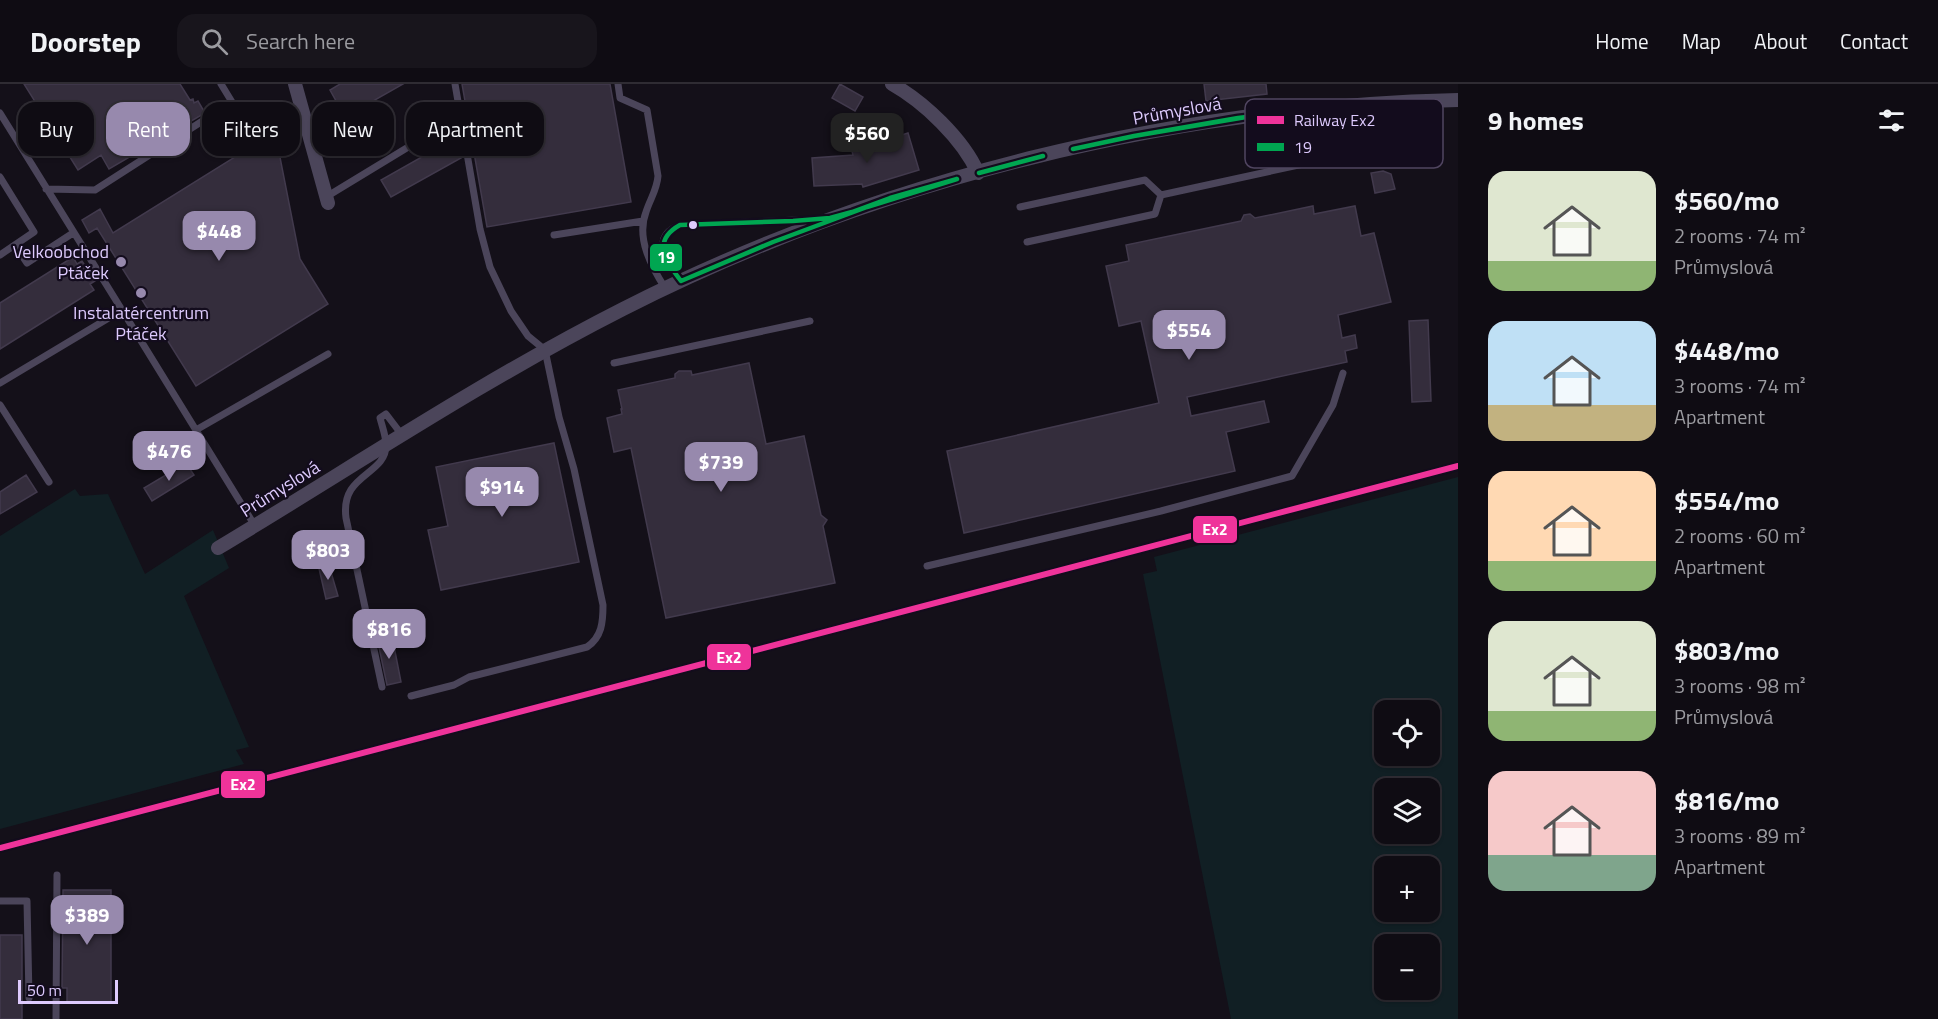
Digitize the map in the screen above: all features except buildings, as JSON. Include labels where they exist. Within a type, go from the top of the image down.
[{"type":"street","points":[[296,84],[327,200]]},
{"type":"street","points":[[892,84],[920,103],[939,122],[965,150],[978,173]]},
{"type":"street","name":"Průmyslová","points":[[1443,101],[1458,100]]},
{"type":"street","name":"Průmyslová","points":[[218,548],[509,370],[665,288],[754,248],[889,199],[978,173],[1102,143],[1245,118]]},
{"type":"lane","points":[[46,189],[95,190],[232,102],[221,84]]},
{"type":"lane","points":[[411,696],[454,685],[469,677],[586,647],[598,637],[603,604],[545,350],[528,336],[516,319],[490,267],[480,230],[454,84]]},
{"type":"lane","points":[[618,84],[620,98],[647,110],[658,176],[657,186],[643,221],[647,255],[665,288]]},
{"type":"lane","points":[[0,113],[255,525]]},
{"type":"lane","points":[[327,200],[406,149]]},
{"type":"lane","points":[[1161,195],[1285,168]]},
{"type":"lane","points":[[0,177],[34,232],[0,255]]},
{"type":"lane","points":[[1020,207],[1145,180],[1161,195]]},
{"type":"lane","points":[[1027,242],[1155,214],[1161,195]]},
{"type":"lane","points":[[681,281],[668,265],[663,247],[665,236],[670,229],[680,225],[833,218]]},
{"type":"lane","points":[[554,235],[643,221]]},
{"type":"lane","points":[[15,245],[27,262],[73,233]]},
{"type":"lane","points":[[0,383],[122,310]]},
{"type":"lane","points":[[614,363],[810,321]]},
{"type":"lane","points":[[196,430],[328,354]]},
{"type":"lane","points":[[927,567],[1161,511],[1292,476],[1332,405],[1343,373]]},
{"type":"lane","points":[[0,405],[49,482]]},
{"type":"lane","points":[[382,687],[345,506],[346,498],[354,484],[382,460],[386,445],[380,418],[386,414],[402,435]]},
{"type":"lane","points":[[56,1019],[57,875]]},
{"type":"lane","points":[[0,901],[27,901],[28,998]]},
{"type":"shaded area","points":[[1458,477],[1458,1019],[1231,1019],[1143,574],[1157,571],[1154,557]]},
{"type":"shaded area","points":[[75,489],[80,496],[108,494],[145,574],[213,530],[229,568],[184,596],[249,747],[236,750],[244,764],[0,829],[0,536]]},
{"type":"rail line","name":"Ex2","points":[[0,848],[1458,466]]},
{"type":"transit line","name":"19","points":[[1134,136],[1245,117]]},
{"type":"transit line","name":"19","points":[[1134,136],[1245,117]]},
{"type":"transit line","name":"19","points":[[1073,149],[1134,136]]},
{"type":"transit line","name":"19","points":[[1073,149],[1134,136]]},
{"type":"transit line","name":"19","points":[[979,173],[1043,156]]},
{"type":"transit line","name":"19","points":[[979,173],[1043,156]]},
{"type":"transit line","name":"19","points":[[957,179],[867,207],[773,242],[681,281],[670,266],[664,252],[666,238],[680,225],[830,218],[957,179]]},
{"type":"place","name":"Velkoobchod Ptáček","points":[[121,262]]},
{"type":"place","name":"Instalatércentrum Ptáček","points":[[141,293]]}]
